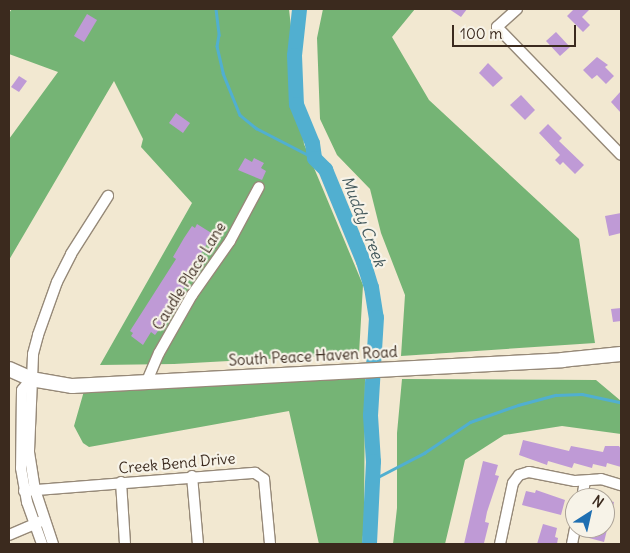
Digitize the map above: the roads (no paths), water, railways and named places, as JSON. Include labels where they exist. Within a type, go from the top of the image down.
[{"type":"main road","name":"South Peace Haven Road","points":[[9,370],[31,380],[72,386],[429,367],[621,354]]},
{"type":"street","points":[[517,9],[497,27],[621,153]]},
{"type":"street","name":"Caudle Place Lane","points":[[147,381],[159,353],[192,295],[230,241],[258,186]]},
{"type":"street","points":[[42,544],[39,523],[30,490],[21,468],[22,390],[31,380],[38,335],[57,282],[71,254],[108,196]]},
{"type":"street","name":"Creek Bend Drive","points":[[30,490],[250,472],[262,476],[265,484],[270,544]]},
{"type":"street","points":[[500,544],[513,483],[519,475],[529,472],[567,480],[585,481],[601,479],[621,485]]},
{"type":"street","points":[[192,476],[198,544]]},
{"type":"street","points":[[584,488],[585,481]]},
{"type":"street","points":[[121,482],[125,544]]},
{"type":"street","points":[[9,535],[39,523]]},
{"type":"street","points":[[39,523],[53,544]]},
{"type":"waterway","points":[[216,9],[219,35],[217,46],[223,73],[240,115],[256,128],[314,158]]},
{"type":"waterway","name":"Muddy Creek","points":[[299,9],[294,55],[296,104],[312,143],[314,158],[325,169],[363,261],[371,287],[376,317],[370,415],[373,461],[369,544]]},
{"type":"waterway","points":[[372,480],[424,453],[470,422],[518,405],[556,395],[582,394],[621,402]]}]
